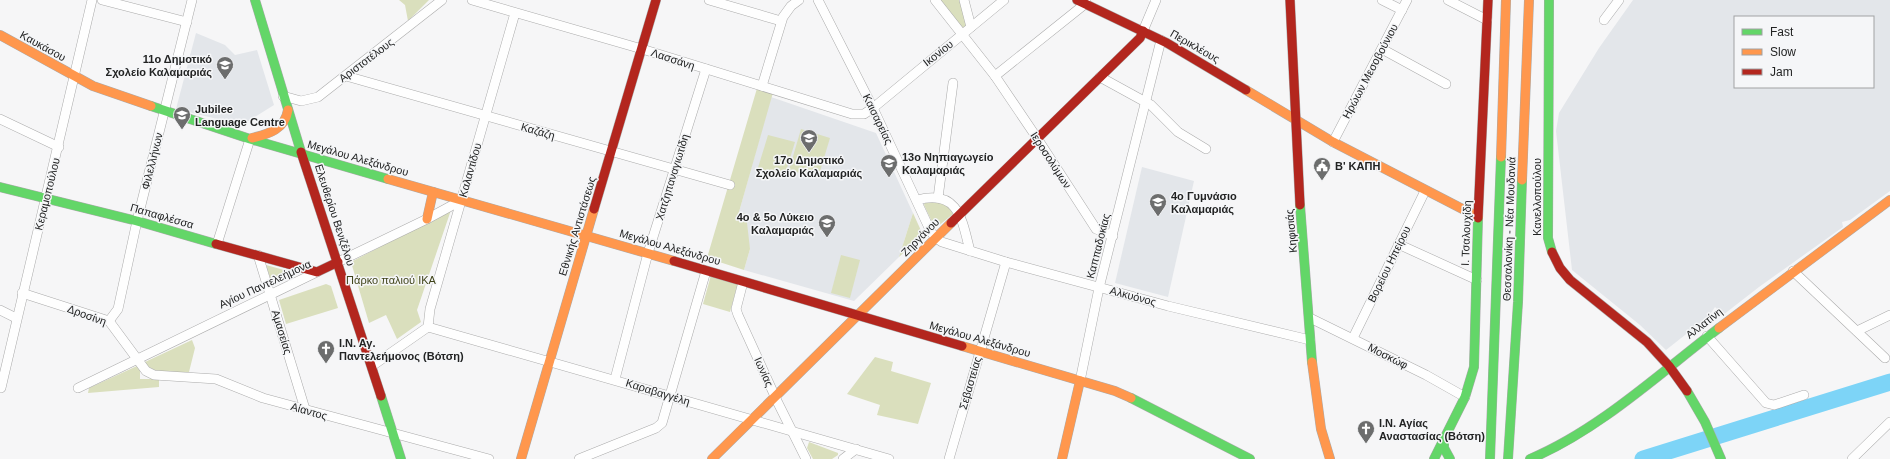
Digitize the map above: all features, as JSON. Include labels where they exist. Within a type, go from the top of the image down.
[{"type":"main road","name":"Ελευθερίου Βενιζέλου","points":[[255,0],[288,110],[401,459]]},
{"type":"main road","name":"Εθνικής Αντιστάσεως","points":[[521,459],[656,0]]},
{"type":"main road","name":"Κηφισιάς","points":[[1290,0],[1300,201],[1310,318],[1310,340],[1317,404],[1330,459]]},
{"type":"main road","name":"Ι. Τσαλουχίδη","points":[[1434,459],[1465,397],[1474,367],[1478,217],[1488,0]]},
{"type":"main road","name":"Θεσσαλονίκη - Νέα Μουδανιά","points":[[1490,459],[1506,0]]},
{"type":"main road","name":"Θεσσαλονίκη - Νέα Μουδανιά","points":[[1508,459],[1518,302],[1529,0]]},
{"type":"main road","name":"Κανελλοπούλου","points":[[1549,0],[1548,238],[1550,250],[1558,266],[1568,279],[1632,329],[1669,366],[1692,397],[1708,425],[1721,459]]},
{"type":"main road","name":"Περικλέους","points":[[1083,1],[1161,40],[1333,142],[1425,191],[1478,217]]},
{"type":"main road","name":"Ζηργάνου","points":[[712,459],[1140,38],[1143,31]]},
{"type":"main road","name":"Καυκάσου","points":[[0,36],[74,78]]},
{"type":"main road","name":"Μεγάλου Αλεξάνδρου","points":[[74,78],[93,86],[250,139],[648,253],[1115,391],[1142,403],[1250,459]]},
{"type":"main road","points":[[250,139],[269,135],[276,131],[288,118],[288,110]]},
{"type":"main road","name":"Παπαφλέσσα","points":[[0,187],[46,197],[137,221],[317,272]]},
{"type":"main road","points":[[427,219],[433,192]]},
{"type":"main road","name":"Αλλατίνη","points":[[1530,459],[1545,454],[1577,436],[1792,271],[1890,200]]},
{"type":"main road","name":"Αγίου Παντελεήμονα","points":[[317,272],[338,262]]},
{"type":"main road","name":"Καππαδοκίας","points":[[1062,459],[1080,380]]},
{"type":"main road","points":[[1445,437],[1444,448],[1450,459]]},
{"type":"street","name":"Κεραμοπούλου","points":[[1,388],[22,293],[59,147],[92,0]]},
{"type":"street","points":[[102,0],[187,22]]},
{"type":"street","name":"Φιλελλήνων","points":[[109,321],[118,309],[137,221],[192,0]]},
{"type":"street","name":"Αριστοτέλους","points":[[284,96],[301,101],[311,100],[346,76],[442,0]]},
{"type":"street","name":"Λασσάνη","points":[[472,0],[642,49],[852,114],[864,114],[873,108]]},
{"type":"street","points":[[709,0],[781,21]]},
{"type":"street","points":[[762,86],[781,21],[788,10],[799,0]]},
{"type":"street","name":"Καισαρείας","points":[[818,0],[873,108],[931,232],[936,238]]},
{"type":"street","points":[[935,0],[961,35]]},
{"type":"street","points":[[964,0],[971,27]]},
{"type":"street","name":"Ικονίου","points":[[873,108],[1004,0]]},
{"type":"street","points":[[1143,31],[1156,0]]},
{"type":"street","points":[[1382,0],[1402,10]]},
{"type":"street","name":"Ηρώων Μεσοβούνιου","points":[[1333,142],[1407,0]]},
{"type":"street","points":[[1448,0],[1487,20]]},
{"type":"street","points":[[1604,20],[1619,0]]},
{"type":"street","points":[[995,76],[1083,1]]},
{"type":"street","name":"Καλαντίδου","points":[[428,327],[430,308],[515,13]]},
{"type":"street","name":"Ιεροσολύμων","points":[[961,35],[995,76],[1096,229],[1113,236]]},
{"type":"street","name":"Καππαδοκίας","points":[[1080,380],[1099,288],[1147,103],[1161,40]]},
{"type":"street","points":[[1382,49],[1446,84]]},
{"type":"street","name":"Χατζηπαναγιωτίδη","points":[[615,379],[648,253],[706,69]]},
{"type":"street","name":"Καζάζη","points":[[346,76],[730,185]]},
{"type":"street","points":[[1100,77],[1147,103],[1178,132],[1206,149]]},
{"type":"street","points":[[938,198],[953,83]]},
{"type":"street","points":[[0,119],[59,147]]},
{"type":"street","points":[[218,244],[250,139]]},
{"type":"street","name":"Βορείου Ηπείρου","points":[[1353,338],[1425,191]]},
{"type":"street","points":[[917,200],[929,197],[938,198],[952,205],[960,214],[970,251]]},
{"type":"street","name":"Αγίου Παντελεήμονα","points":[[338,262],[427,219],[462,200]]},
{"type":"street","name":"Αλκυόνος","points":[[936,238],[942,242],[970,251],[1099,288],[1310,340]]},
{"type":"street","points":[[1398,244],[1477,280]]},
{"type":"street","name":"Αμασείας","points":[[258,255],[305,409]]},
{"type":"street","name":"Σεβαστείας","points":[[949,459],[1006,262]]},
{"type":"street","points":[[579,459],[662,423],[706,270]]},
{"type":"street","points":[[1792,271],[1885,358]]},
{"type":"street","name":"Αγίου Παντελεήμονα","points":[[78,388],[136,358],[317,272]]},
{"type":"street","name":"Ιωνίας","points":[[743,282],[736,308],[775,396],[806,459]]},
{"type":"street","name":"Δροσίνη","points":[[22,293],[109,321],[136,358]]},
{"type":"street","points":[[0,310],[16,318]]},
{"type":"street","points":[[1857,331],[1890,315]]},
{"type":"street","name":"Μοσκώφ","points":[[1310,318],[1438,381],[1465,397]]},
{"type":"street","points":[[372,366],[428,327]]},
{"type":"street","name":"Καραβαγγέλη","points":[[428,327],[615,379],[889,459]]},
{"type":"street","points":[[1707,336],[1766,403],[1774,405],[1804,395]]},
{"type":"street","name":"Αίαντος","points":[[136,358],[146,371],[154,375],[216,379],[257,396],[394,435],[489,459]]},
{"type":"street","points":[[1852,459],[1890,422]]},
{"type":"street","points":[[843,459],[856,450]]},
{"type":"shaded area","points":[[1633,0],[1890,0],[1890,191],[1850,220],[1842,222],[1843,227],[1759,287],[1723,315],[1715,307],[1709,316],[1666,350],[1640,325],[1572,270],[1556,131],[1559,113],[1599,48]]},
{"type":"shaded area","name":"11ο Δημοτικό Σχολείο Καλαμαριάς","points":[[196,33],[225,45],[235,55],[257,50],[274,105],[242,125],[176,109]]},
{"type":"shaded area","points":[[771,97],[876,133],[913,213],[899,257],[854,301],[744,270],[750,249],[739,212]]},
{"type":"shaded area","name":"4ο Γυμνάσιο Καλαμαριάς","points":[[1142,167],[1194,181],[1168,297],[1115,283]]},
{"type":"green space","points":[[399,0],[429,0],[408,21],[405,5]]},
{"type":"green space","points":[[938,0],[960,0],[967,26],[961,31]]},
{"type":"green space","points":[[758,85],[774,89],[739,212],[746,214],[750,249],[744,270],[707,258]]},
{"type":"green space","points":[[801,129],[830,138],[818,178],[789,170]]},
{"type":"green space","points":[[768,135],[795,142],[784,178],[757,171]]},
{"type":"green space","points":[[939,201],[949,206],[953,214],[937,227],[933,224],[924,205],[925,202]]},
{"type":"green space","name":"Πάρκο παλιού ΙΚΑ","points":[[451,210],[417,310],[421,322],[397,339],[386,315],[369,323],[351,262]]},
{"type":"green space","points":[[913,213],[923,235],[899,257]]},
{"type":"green space","points":[[841,255],[860,260],[850,298],[831,293]]},
{"type":"green space","points":[[266,265],[295,273],[272,284]]},
{"type":"green space","points":[[711,275],[738,283],[730,312],[703,304]]},
{"type":"green space","points":[[326,284],[331,286],[338,308],[286,324],[279,300]]},
{"type":"green space","points":[[192,340],[195,348],[189,372],[166,373],[150,368],[145,364],[145,362]]},
{"type":"green space","points":[[875,357],[893,362],[891,371],[931,383],[918,424],[877,415],[880,405],[847,394]]},
{"type":"green space","points":[[137,366],[140,370],[140,379],[159,379],[159,387],[88,393],[89,388]]},
{"type":"green space","points":[[809,442],[838,453],[838,455],[832,459],[813,459],[807,448]]},
{"type":"waterway","points":[[1643,459],[1890,382]]},
{"type":"traffic: fast","points":[[255,0],[301,152]]},
{"type":"traffic: fast","points":[[1549,0],[1548,238],[1552,252]]},
{"type":"traffic: fast","points":[[151,106],[250,139],[388,179]]},
{"type":"traffic: fast","points":[[1490,459],[1501,157]]},
{"type":"traffic: fast","points":[[1508,459],[1518,302],[1522,180]]},
{"type":"traffic: fast","points":[[0,187],[137,221],[216,244]]},
{"type":"traffic: fast","points":[[1300,205],[1312,362]]},
{"type":"traffic: fast","points":[[1434,459],[1465,397],[1474,367],[1478,218]]},
{"type":"traffic: fast","points":[[1530,459],[1556,447],[1605,417],[1719,328]]},
{"type":"traffic: fast","points":[[1687,391],[1705,422],[1721,459]]},
{"type":"traffic: fast","points":[[381,396],[401,459]]},
{"type":"traffic: fast","points":[[1131,398],[1250,459]]},
{"type":"traffic: fast","points":[[1444,440],[1444,448],[1450,459]]},
{"type":"traffic: slow","points":[[1501,157],[1506,0]]},
{"type":"traffic: slow","points":[[1522,180],[1529,0]]},
{"type":"traffic: slow","points":[[0,35],[93,86],[151,106]]},
{"type":"traffic: slow","points":[[1246,90],[1333,142],[1478,217]]},
{"type":"traffic: slow","points":[[252,138],[275,130],[284,122],[288,110]]},
{"type":"traffic: slow","points":[[388,179],[674,261]]},
{"type":"traffic: slow","points":[[427,219],[433,192]]},
{"type":"traffic: slow","points":[[1719,328],[1890,200]]},
{"type":"traffic: slow","points":[[521,459],[594,209]]},
{"type":"traffic: slow","points":[[712,459],[951,223]]},
{"type":"traffic: slow","points":[[962,346],[1115,391],[1131,398]]},
{"type":"traffic: slow","points":[[1312,362],[1321,429],[1330,459]]},
{"type":"traffic: slow","points":[[1062,459],[1080,381]]},
{"type":"traffic: jam","points":[[594,209],[656,0]]},
{"type":"traffic: jam","points":[[1077,0],[1167,43],[1246,90]]},
{"type":"traffic: jam","points":[[1290,0],[1300,205]]},
{"type":"traffic: jam","points":[[1478,218],[1488,0]]},
{"type":"traffic: jam","points":[[951,223],[1140,38],[1143,31]]},
{"type":"traffic: jam","points":[[301,152],[381,396]]},
{"type":"traffic: jam","points":[[216,244],[317,272],[338,262]]},
{"type":"traffic: jam","points":[[1552,252],[1560,268],[1570,280],[1647,342],[1669,366],[1687,391]]},
{"type":"traffic: jam","points":[[674,261],[962,346]]},
{"type":"place","name":"11ο Δημοτικό Σχολείο Καλαμαριάς","points":[[225,80]]},
{"type":"place","name":"Jubilee Language Centre","points":[[182,130]]},
{"type":"place","name":"17ο Δημοτικό Σχολείο Καλαμαριάς","points":[[809,153]]},
{"type":"place","name":"13ο Νηπιαγωγείο Καλαμαριάς","points":[[889,178]]},
{"type":"place","name":"Β' ΚΑΠΗ","points":[[1322,181]]},
{"type":"place","name":"4ο Γυμνάσιο Καλαμαριάς","points":[[1158,217]]},
{"type":"place","name":"4ο & 5ο Λύκειο Καλαμαριάς","points":[[827,238]]},
{"type":"place","name":"Ι.Ν. Αγ. Παντελεήμονος (Βότση)","points":[[326,364]]},
{"type":"place","name":"Ι.Ν. Αγίας Αναστασίας (Βότση)","points":[[1366,444]]}]
